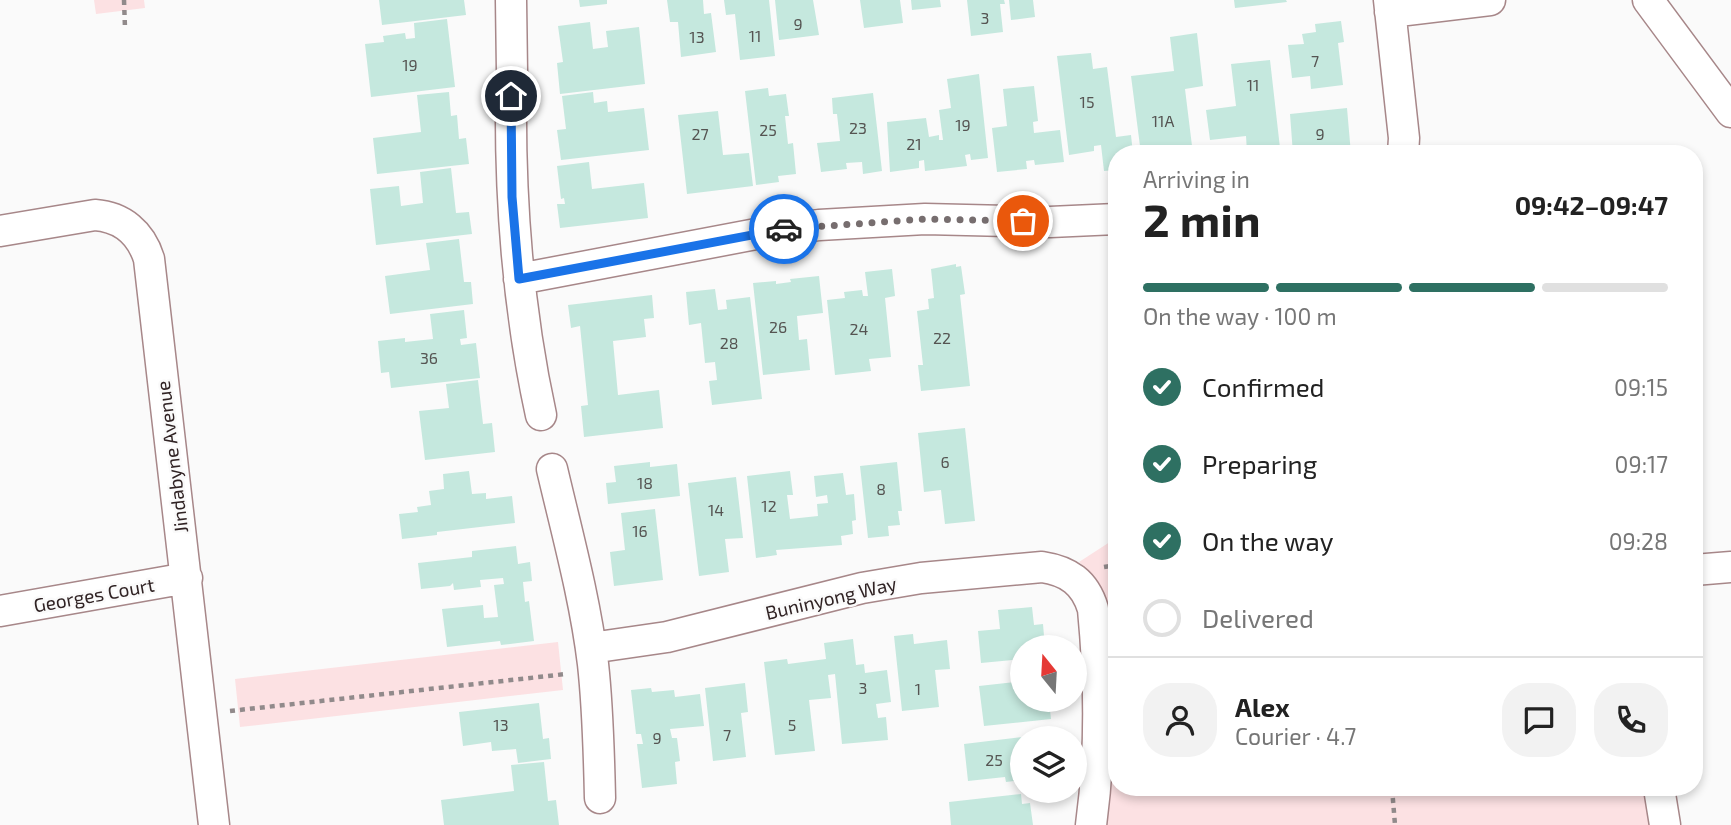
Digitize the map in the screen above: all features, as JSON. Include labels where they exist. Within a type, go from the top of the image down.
[{"type":"street","points":[[511,0],[512,197],[519,279],[532,375],[541,415]]},
{"type":"street","points":[[1404,145],[1390,6],[1490,0]]},
{"type":"street","points":[[1648,0],[1731,112]]},
{"type":"street","name":"Jindabyne Avenue","points":[[0,232],[95,215],[108,216],[123,223],[145,246],[149,259],[214,825]]},
{"type":"street","points":[[519,279],[772,231],[819,225],[925,219],[1051,222],[1108,219]]},
{"type":"street","points":[[552,469],[592,656],[600,798]]},
{"type":"street","name":"Buninyong Way","points":[[592,656],[723,625],[806,600],[921,578],[1042,567],[1060,570],[1072,577],[1089,597],[1097,651],[1099,753],[1091,825]]},
{"type":"street","points":[[1703,569],[1731,567]]},
{"type":"street","name":"Georges Court","points":[[0,611],[187,578]]},
{"type":"street","points":[[1660,796],[1665,825]]},
{"type":"path","points":[[124,0],[125,28]]},
{"type":"path","points":[[202,718],[229,712],[567,673],[592,656]]},
{"type":"path","points":[[1393,796],[1395,825]]},
{"type":"shaded area","points":[[94,0],[144,0],[145,8],[96,14]]},
{"type":"shaded area","points":[[1108,543],[1108,796],[1652,796],[1655,825],[1102,825],[1104,597],[1095,577],[1079,562]]},
{"type":"shaded area","points":[[558,642],[563,690],[240,727],[235,679]]},
{"type":"building","points":[[379,0],[464,0],[466,15],[382,25]]},
{"type":"building","points":[[579,0],[607,0],[607,4],[580,7]]},
{"type":"building","points":[[667,0],[703,0],[704,14],[711,13],[716,52],[681,57],[678,22],[670,22]]},
{"type":"building","points":[[724,0],[769,0],[775,56],[740,60],[735,14],[726,15]]},
{"type":"building","points":[[775,0],[813,0],[819,35],[779,40]]},
{"type":"building","points":[[860,0],[900,0],[903,23],[864,28]]},
{"type":"building","points":[[911,0],[940,0],[941,7],[912,10]]},
{"type":"building","points":[[967,0],[1004,0],[1005,4],[1000,4],[1003,32],[971,36]]},
{"type":"building","points":[[1009,0],[1033,0],[1035,17],[1011,20]]},
{"type":"building","points":[[1234,0],[1286,0],[1287,2],[1235,8]]},
{"type":"building","points":[[447,19],[455,87],[371,97],[365,44],[384,42],[383,36],[405,33],[406,39],[415,38],[414,23]]},
{"type":"building","points":[[1341,21],[1344,42],[1338,43],[1343,85],[1311,89],[1310,76],[1292,78],[1288,45],[1304,44],[1302,34],[1316,32],[1315,24]]},
{"type":"building","points":[[590,22],[593,49],[608,47],[606,31],[639,27],[645,84],[560,94],[557,63],[563,62],[558,26]]},
{"type":"building","points":[[1197,33],[1203,86],[1185,89],[1192,145],[1140,145],[1131,76],[1174,71],[1170,37]]},
{"type":"building","points":[[1091,53],[1093,69],[1107,67],[1116,137],[1131,135],[1132,145],[1108,145],[1108,171],[1104,171],[1101,145],[1094,146],[1094,151],[1069,155],[1057,56]]},
{"type":"building","points":[[1270,60],[1280,145],[1247,145],[1246,136],[1210,140],[1206,110],[1236,106],[1231,64]]},
{"type":"building","points":[[979,74],[988,158],[971,160],[970,154],[965,155],[967,166],[925,171],[924,160],[919,161],[919,168],[890,172],[887,122],[926,118],[929,137],[939,135],[939,140],[943,140],[939,110],[951,108],[947,79]]},
{"type":"building","points":[[1034,86],[1038,121],[1033,122],[1034,133],[1060,130],[1064,162],[1035,165],[1034,160],[1026,161],[1027,169],[997,172],[992,128],[1007,126],[1003,89]]},
{"type":"building","points":[[768,88],[769,96],[786,94],[789,116],[785,116],[788,144],[793,143],[796,174],[778,176],[779,182],[756,185],[745,91]]},
{"type":"building","points":[[449,92],[451,116],[457,115],[459,139],[466,138],[469,164],[377,174],[373,138],[421,132],[417,95]]},
{"type":"building","points":[[593,92],[594,103],[607,101],[608,112],[644,108],[649,150],[561,160],[557,130],[566,129],[562,96]]},
{"type":"building","points":[[873,93],[882,171],[863,174],[862,162],[846,163],[847,169],[821,172],[817,143],[840,141],[832,98]]},
{"type":"building","points":[[1347,108],[1350,145],[1292,145],[1290,114]]},
{"type":"building","points":[[718,111],[723,155],[749,153],[753,186],[687,194],[678,115]]},
{"type":"building","points":[[589,162],[592,189],[644,183],[648,218],[560,228],[557,204],[565,204],[564,198],[561,199],[557,166]]},
{"type":"building","points":[[451,168],[456,213],[469,212],[472,234],[376,245],[370,189],[399,186],[401,206],[423,203],[420,172]]},
{"type":"building","points":[[459,239],[464,282],[471,282],[473,304],[390,314],[385,276],[430,270],[426,243]]},
{"type":"building","points":[[956,264],[956,267],[961,266],[965,294],[960,295],[970,386],[921,391],[918,365],[923,365],[917,311],[929,309],[928,299],[934,298],[931,269]]},
{"type":"building","points":[[892,269],[895,296],[885,298],[891,357],[869,359],[871,371],[835,375],[827,300],[845,298],[844,292],[862,290],[863,296],[868,296],[865,272]]},
{"type":"building","points":[[819,276],[823,313],[797,316],[799,340],[807,339],[810,370],[763,375],[753,283],[776,281],[776,284],[791,282],[790,279]]},
{"type":"building","points":[[715,289],[718,310],[727,309],[726,300],[750,297],[762,399],[712,405],[709,381],[717,380],[715,362],[705,363],[701,323],[689,325],[686,292]]},
{"type":"building","points":[[652,295],[654,318],[644,319],[646,337],[613,341],[618,395],[659,390],[663,428],[584,437],[581,406],[588,405],[580,326],[571,328],[568,305]]},
{"type":"building","points":[[464,310],[467,338],[460,339],[461,345],[476,343],[480,378],[391,388],[389,372],[381,373],[378,341],[433,339],[430,314]]},
{"type":"building","points":[[478,380],[483,424],[492,423],[495,452],[425,460],[419,411],[449,408],[446,384]]},
{"type":"building","points":[[965,428],[975,521],[945,524],[941,490],[924,492],[918,433]]},
{"type":"building","points":[[650,462],[650,467],[677,464],[680,496],[608,504],[606,483],[616,482],[614,466]]},
{"type":"building","points":[[897,462],[902,511],[898,511],[900,525],[888,526],[889,536],[868,538],[860,466]]},
{"type":"building","points":[[469,471],[472,494],[486,493],[486,499],[512,496],[515,523],[402,539],[399,514],[418,512],[417,507],[431,505],[429,491],[444,489],[443,474]]},
{"type":"building","points":[[790,471],[793,495],[787,495],[790,519],[818,516],[817,504],[828,503],[827,495],[816,497],[814,476],[843,473],[846,495],[854,494],[856,520],[852,521],[853,534],[841,536],[842,545],[776,550],[777,555],[756,558],[747,476]]},
{"type":"building","points":[[736,477],[743,538],[725,539],[729,572],[699,576],[688,483]]},
{"type":"building","points":[[655,509],[663,580],[614,586],[610,552],[625,550],[621,513]]},
{"type":"building","points":[[516,546],[518,564],[530,562],[532,581],[523,582],[525,602],[529,601],[534,641],[501,645],[500,641],[447,647],[442,609],[483,605],[484,618],[498,617],[494,585],[504,584],[503,578],[480,580],[481,587],[454,590],[453,583],[450,586],[421,589],[418,563],[472,557],[472,551]]},
{"type":"building","points":[[1032,607],[1034,625],[1043,624],[1044,635],[1010,635],[1010,660],[981,663],[978,631],[1000,629],[998,610]]},
{"type":"building","points":[[913,634],[914,644],[947,640],[950,669],[935,670],[939,707],[902,711],[894,636]]},
{"type":"building","points":[[853,639],[856,665],[864,664],[865,673],[887,670],[891,702],[876,704],[878,718],[886,717],[888,740],[842,744],[835,674],[828,675],[831,698],[809,700],[815,751],[775,755],[764,662],[787,659],[788,664],[826,659],[824,643]]},
{"type":"building","points":[[745,683],[748,712],[741,713],[746,757],[713,761],[705,688]]},
{"type":"building","points":[[1010,683],[1010,712],[1050,712],[1051,719],[984,726],[979,686]]},
{"type":"building","points":[[651,688],[652,692],[674,690],[675,697],[700,694],[704,726],[670,729],[672,738],[677,738],[680,761],[675,762],[677,784],[642,788],[637,744],[643,744],[641,734],[636,734],[631,690]]},
{"type":"building","points":[[539,703],[543,739],[549,738],[551,759],[518,763],[516,749],[492,751],[491,742],[463,746],[459,712]]},
{"type":"building","points":[[1010,738],[1010,782],[1006,782],[1005,777],[968,781],[964,744]]},
{"type":"building","points":[[544,762],[548,801],[556,800],[559,825],[444,825],[441,800],[514,791],[511,765]]},
{"type":"building","points":[[1010,795],[1010,803],[1030,803],[1033,825],[951,825],[949,802]]},
{"type":"way so far","points":[[784,229],[925,219],[1023,221]]},
{"type":"route","points":[[511,96],[510,157],[519,279],[784,229]]}]
